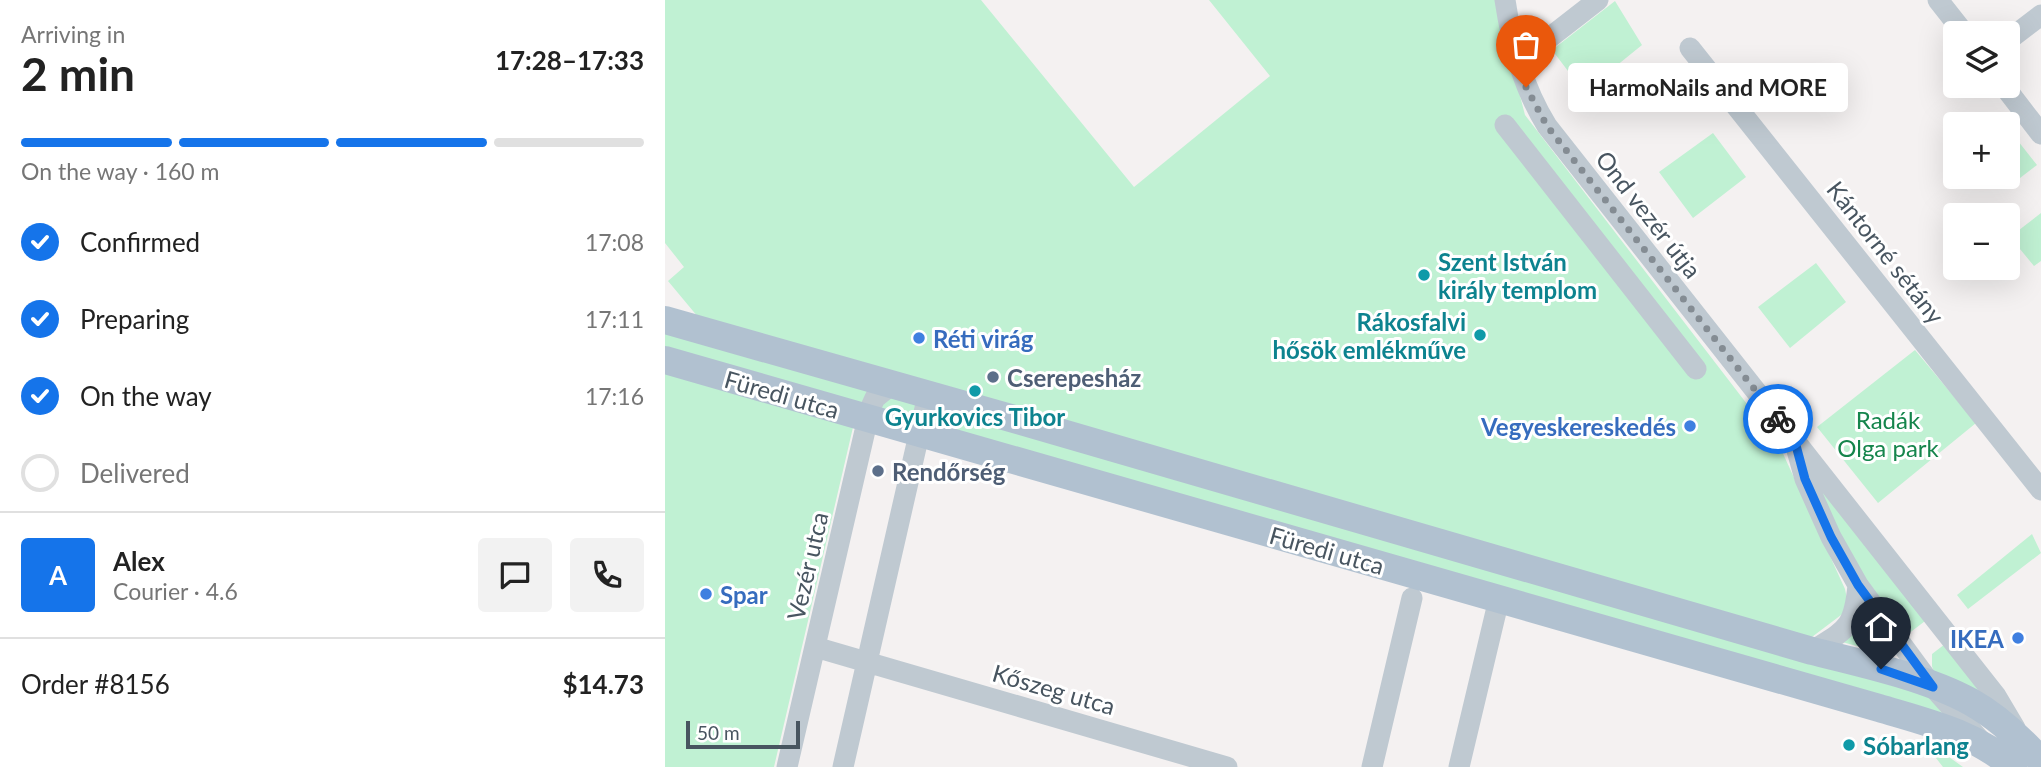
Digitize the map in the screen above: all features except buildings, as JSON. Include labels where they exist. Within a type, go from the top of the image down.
[{"type":"main road","name":"Füredi utca","points":[[665,320],[1871,666],[1970,701],[2021,739],[2041,761]]},
{"type":"main road","name":"Füredi utca","points":[[665,360],[1953,731],[1987,747],[2013,767]]},
{"type":"main road","points":[[1760,674],[1779,660],[1782,642]]},
{"type":"street","name":"Ond vezér útja","points":[[1505,0],[1517,63],[1535,106],[1547,126],[1996,696],[2021,739]]},
{"type":"street","points":[[1517,63],[1598,0]]},
{"type":"street","points":[[1938,0],[1955,21]]},
{"type":"street","points":[[2020,31],[2041,15]]},
{"type":"street","name":"Kántorné sétány","points":[[1690,48],[2041,490]]},
{"type":"street","points":[[2013,98],[2041,134]]},
{"type":"street","points":[[1505,125],[1696,369]]},
{"type":"street","name":"Vezér utca","points":[[787,767],[868,418],[875,398],[891,385]]},
{"type":"street","points":[[842,767],[928,395]]},
{"type":"street","name":"Ond vezér útja","points":[[1794,438],[1805,479],[1831,537],[1858,585],[1933,687],[1987,747]]},
{"type":"street","points":[[1831,537],[1838,525],[1856,515]]},
{"type":"street","points":[[1812,651],[1844,631],[1851,623],[1858,585]]},
{"type":"street","points":[[1372,767],[1412,598]]},
{"type":"street","points":[[1459,767],[1499,599]]},
{"type":"street","name":"Kőszeg utca","points":[[815,647],[1227,767]]},
{"type":"green space","points":[[665,0],[981,0],[1134,187],[1270,76],[1209,0],[1495,0],[1525,115],[1780,447],[1845,589],[1849,609],[1804,643],[703,323],[668,281],[684,267],[665,243]]},
{"type":"green space","points":[[1615,1],[1642,45],[1584,92],[1552,50]]},
{"type":"green space","points":[[1713,133],[1746,177],[1693,218],[1659,172]]},
{"type":"green space","points":[[2020,143],[2037,165],[2020,178]]},
{"type":"green space","points":[[2041,213],[2041,261],[2034,266],[2020,249],[2020,229]]},
{"type":"green space","points":[[1816,263],[1846,302],[1790,348],[1758,307]]},
{"type":"green space","points":[[665,328],[1928,694],[1950,724],[665,352]]},
{"type":"green space","name":"Radák Olga park","points":[[1915,350],[1976,423],[1878,503],[1817,427]]},
{"type":"green space","points":[[665,371],[854,423],[774,767],[665,767]]},
{"type":"green space","points":[[1805,479],[1856,515],[1933,615],[1887,650],[1875,651],[1831,639],[1856,606]]},
{"type":"green space","points":[[2032,534],[2041,553],[1968,609],[1957,595]]},
{"type":"green space","points":[[1945,644],[1987,698],[1935,677],[1932,654]]},
{"type":"green space","points":[[1928,742],[1963,767],[1943,767],[1925,744]]},
{"type":"way so far","points":[[1526,87],[1547,126],[1778,419]]},
{"type":"place","name":"HarmoNails and MORE","points":[[1526,87]]},
{"type":"place","name":"Szent István király templom","points":[[1424,275]]},
{"type":"place","name":"Rákosfalvi hősök emlékműve","points":[[1480,335]]},
{"type":"place","name":"Réti virág","points":[[919,338]]},
{"type":"place","name":"Cserepesház","points":[[993,377]]},
{"type":"place","name":"Gyurkovics Tibor","points":[[975,391]]},
{"type":"place","name":"Vegyeskereskedés","points":[[1690,426]]},
{"type":"place","name":"Rendőrség","points":[[878,471]]},
{"type":"place","name":"Spar","points":[[706,594]]},
{"type":"place","name":"IKEA","points":[[2018,638]]},
{"type":"place","name":"Sóbarlang","points":[[1849,745]]},
{"type":"route","points":[[1778,419],[1794,438],[1805,479],[1831,537],[1858,585],[1933,687],[1881,669]]}]
